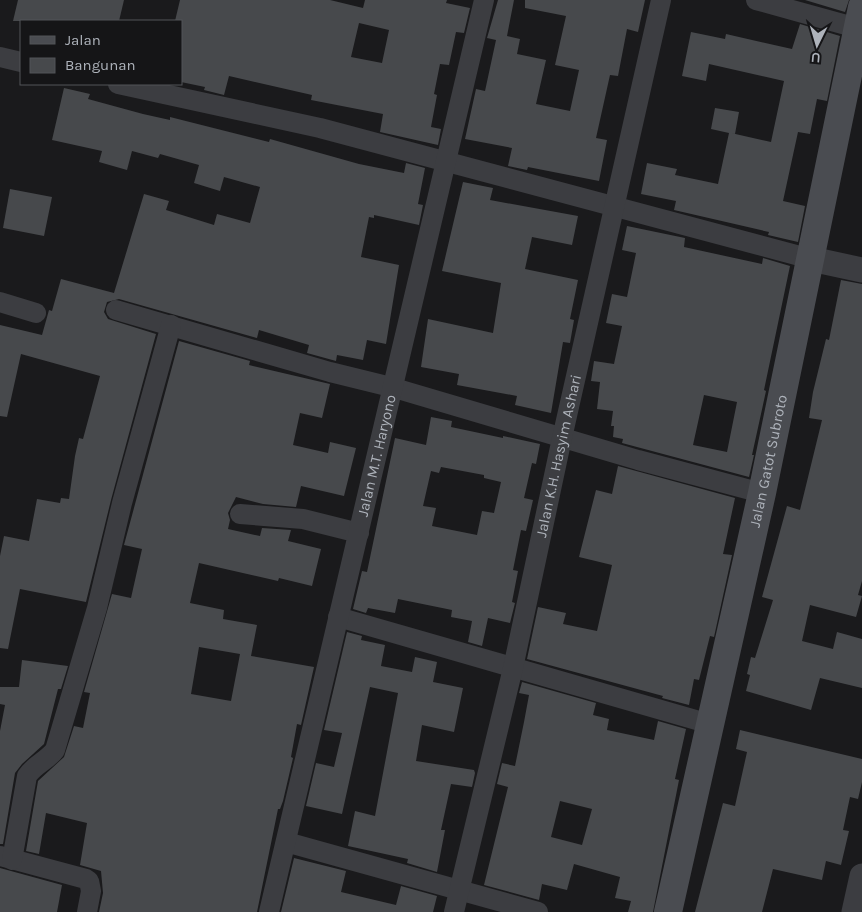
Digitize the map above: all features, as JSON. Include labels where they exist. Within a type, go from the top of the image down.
[{"type":"main road","name":"Jalan Gatot Subroto","points":[[668,912],[762,493],[860,17]]},
{"type":"street","name":"Jalan M.T. Haryono","points":[[269,912],[359,533],[444,161],[484,0]]},
{"type":"street","name":"Jalan K.H. Hasyim Ashari","points":[[454,912],[514,668],[562,438],[662,0]]},
{"type":"street","points":[[756,0],[860,17]]},
{"type":"street","points":[[0,57],[20,62]]},
{"type":"street","points":[[123,85],[320,128],[811,259],[862,270]]},
{"type":"street","points":[[0,302],[36,313]]},
{"type":"street","points":[[116,310],[330,372],[391,387],[562,438],[762,493]]},
{"type":"street","points":[[87,912],[91,891],[89,881],[6,858],[28,776],[34,766],[50,758],[55,750],[94,617],[122,503],[170,326]]},
{"type":"street","points":[[240,514],[302,519],[359,533]]},
{"type":"street","points":[[338,617],[710,724]]},
{"type":"street","points":[[286,842],[538,912]]},
{"type":"street","points":[[854,912],[862,876]]},
{"type":"building","points":[[18,0],[124,0],[119,20],[13,21]]},
{"type":"building","points":[[180,0],[330,0],[363,8],[365,0],[447,0],[446,3],[470,8],[464,33],[456,32],[449,65],[440,64],[434,94],[437,95],[431,127],[441,129],[438,145],[380,132],[383,114],[311,100],[312,95],[229,76],[224,95],[204,90],[205,87],[182,82],[182,20],[175,20]],"holes":[[[359,23],[389,30],[382,63],[351,57]]]},
{"type":"building","points":[[498,0],[514,0],[507,36],[520,39],[517,54],[546,60],[536,104],[570,111],[579,70],[555,65],[566,16],[525,8],[525,0],[645,0],[638,32],[627,29],[618,76],[610,75],[596,138],[607,140],[599,181],[528,167],[527,170],[508,166],[512,148],[465,139],[476,89],[485,91],[496,40],[487,38]]},
{"type":"building","points":[[805,0],[849,0],[845,12]]},
{"type":"building","points":[[800,24],[840,36],[827,101],[817,99],[810,134],[798,132],[783,201],[805,206],[798,242],[768,235],[769,232],[674,210],[676,201],[641,194],[647,163],[677,169],[675,175],[718,184],[729,133],[711,129],[715,108],[739,112],[735,134],[771,142],[784,81],[709,64],[706,81],[682,76],[691,32],[725,39],[726,34],[792,49]]},
{"type":"building","points":[[64,88],[90,94],[88,99],[143,114],[170,120],[170,117],[269,142],[270,139],[359,164],[404,173],[406,163],[425,168],[418,204],[423,205],[419,225],[374,215],[374,218],[369,217],[361,257],[399,265],[386,344],[367,340],[363,360],[337,355],[336,361],[307,353],[309,345],[259,330],[257,338],[119,299],[107,302],[104,312],[108,319],[156,334],[111,500],[86,602],[20,589],[8,649],[0,648],[0,556],[4,536],[29,541],[37,499],[60,503],[61,498],[69,499],[79,438],[83,439],[100,376],[21,354],[7,417],[0,416],[0,325],[42,335],[49,310],[52,311],[61,279],[114,293],[144,194],[169,201],[166,210],[214,225],[217,214],[250,223],[260,187],[224,177],[220,191],[194,183],[199,165],[160,154],[158,158],[132,151],[127,170],[99,162],[102,151],[52,140]]},
{"type":"building","points":[[463,182],[493,188],[490,200],[578,216],[572,245],[532,237],[525,269],[578,280],[570,319],[574,320],[570,343],[563,342],[551,413],[515,405],[517,396],[457,385],[459,374],[421,367],[428,319],[493,333],[501,283],[442,271]]},
{"type":"building","points":[[10,189],[52,197],[44,236],[3,228]]},
{"type":"building","points":[[627,226],[685,238],[684,247],[762,264],[763,258],[790,266],[764,390],[766,391],[749,477],[622,443],[623,439],[613,437],[614,426],[611,426],[613,411],[597,409],[600,382],[591,381],[594,361],[614,364],[622,326],[606,323],[612,294],[627,297],[636,253],[622,250]],"holes":[[[704,395],[737,402],[727,452],[693,445]]]},
{"type":"building","points":[[841,280],[862,284],[862,581],[858,595],[862,596],[856,617],[810,605],[802,641],[833,649],[837,632],[862,639],[862,688],[820,678],[811,710],[746,691],[750,675],[747,674],[751,657],[755,658],[773,600],[762,597],[787,506],[800,510],[822,420],[809,418],[813,392],[826,339],[829,340]]},
{"type":"building","points":[[179,341],[250,361],[249,365],[330,384],[322,418],[300,413],[293,445],[328,453],[330,442],[356,448],[344,496],[301,486],[296,507],[263,504],[236,497],[228,513],[230,520],[228,529],[260,536],[262,528],[291,530],[288,541],[321,549],[312,586],[279,578],[278,581],[199,563],[190,603],[224,610],[223,619],[257,625],[251,656],[314,667],[301,725],[297,724],[291,757],[293,758],[283,801],[280,809],[278,809],[257,912],[99,912],[103,893],[101,871],[80,865],[87,823],[46,813],[39,854],[26,851],[38,781],[64,757],[74,726],[83,728],[90,693],[84,692],[112,594],[131,598],[142,549],[124,545]],"holes":[[[199,647],[240,654],[231,701],[191,694]]]},
{"type":"building","points":[[431,417],[452,421],[451,427],[540,444],[536,464],[532,463],[524,498],[533,500],[526,531],[521,530],[513,570],[518,571],[512,602],[515,603],[510,623],[488,618],[482,646],[468,642],[472,621],[451,617],[452,610],[398,599],[395,613],[368,608],[366,613],[353,609],[362,571],[367,572],[395,438],[426,445]],"holes":[[[441,467],[484,475],[484,478],[501,482],[494,513],[482,511],[477,535],[432,526],[436,508],[423,506],[431,471],[439,473]]]},
{"type":"building","points":[[618,466],[735,498],[723,554],[732,555],[714,637],[710,636],[699,680],[694,679],[689,705],[662,698],[663,696],[527,659],[538,607],[566,613],[563,624],[597,631],[612,565],[579,557],[596,490],[612,494]]},
{"type":"building","points":[[347,632],[362,636],[361,640],[385,645],[381,666],[412,672],[415,657],[437,662],[433,682],[463,688],[454,732],[422,725],[416,761],[474,770],[475,773],[472,787],[451,784],[441,830],[445,830],[437,872],[407,863],[408,859],[348,846],[355,811],[375,816],[398,693],[370,687],[342,814],[306,806],[316,763],[334,767],[342,733],[324,730]]},
{"type":"building","points":[[22,660],[68,666],[61,689],[58,689],[44,744],[15,773],[3,844],[0,844],[0,731],[5,705],[0,704],[0,687],[19,687]]},
{"type":"building","points":[[522,682],[596,703],[593,715],[609,719],[607,730],[654,740],[658,721],[686,729],[675,779],[679,780],[653,912],[628,912],[631,901],[615,898],[620,877],[574,864],[567,890],[542,884],[539,900],[484,885],[508,787],[497,784],[502,763],[515,766],[529,695],[519,693]],"holes":[[[560,801],[592,809],[582,845],[551,837]]]},
{"type":"building","points":[[740,730],[862,759],[862,782],[858,799],[850,797],[843,830],[849,831],[841,865],[826,861],[822,880],[773,869],[762,912],[695,912],[723,803],[735,806],[747,752],[736,749]]},
{"type":"building","points":[[294,858],[346,871],[341,892],[396,905],[401,886],[437,896],[433,912],[281,912]]},
{"type":"building","points":[[0,868],[62,885],[57,912],[0,912]]}]
